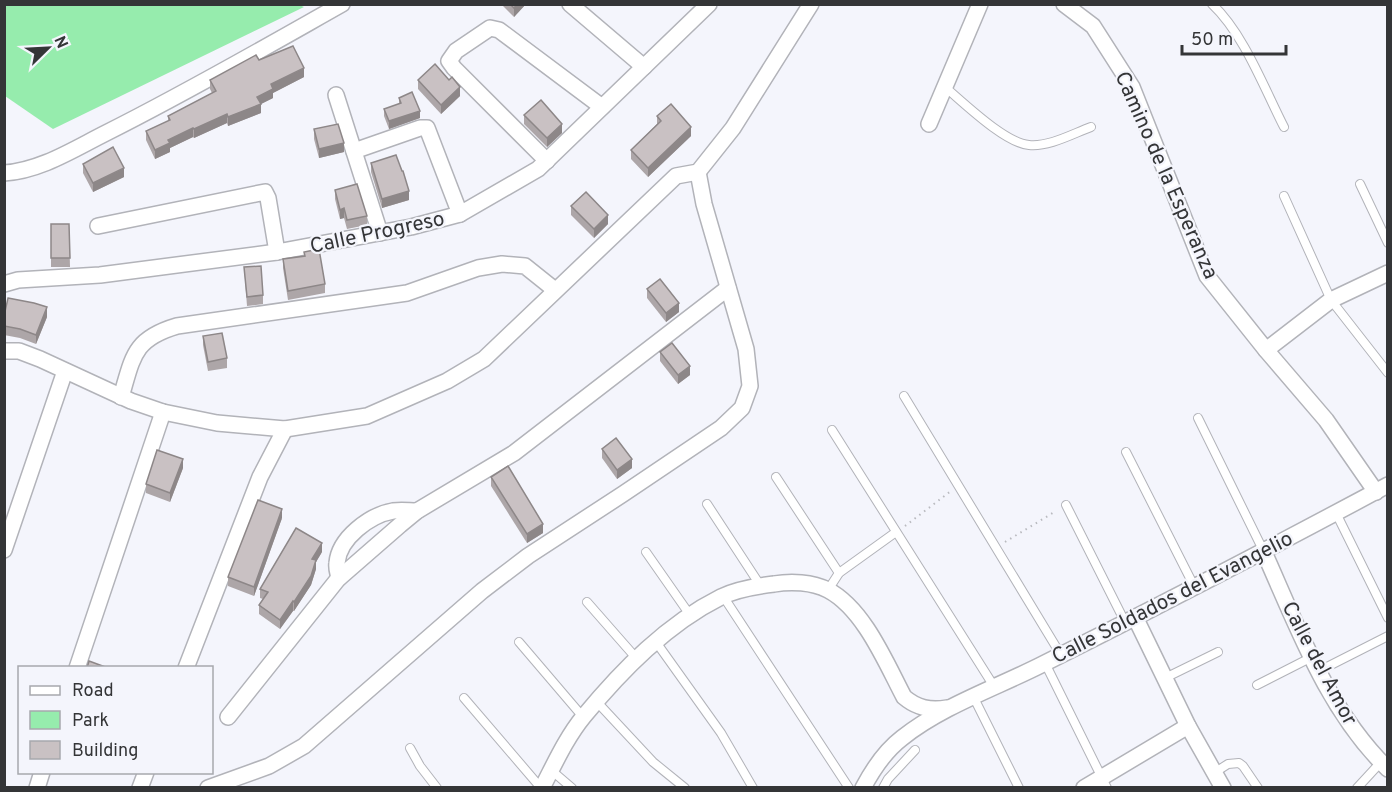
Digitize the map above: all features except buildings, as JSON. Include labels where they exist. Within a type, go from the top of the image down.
[{"type":"street","points":[[4,173],[22,172],[63,155],[157,108],[342,4]]},
{"type":"street","points":[[570,4],[644,68]]},
{"type":"street","name":"Calle Progreso","points":[[4,284],[18,280],[100,275],[277,252],[411,227],[460,214],[538,169],[709,4]]},
{"type":"street","points":[[4,351],[19,351],[122,397],[163,412],[217,423],[285,429],[367,416],[447,381],[484,358],[676,176],[698,172],[733,128],[811,4]]},
{"type":"street","points":[[929,124],[980,4]]},
{"type":"street","name":"Camino de la Esperanza","points":[[1064,4],[1092,26],[1132,87],[1207,276],[1382,489]]},
{"type":"street","points":[[547,161],[454,68],[449,61],[456,51],[490,28],[499,30],[602,107]]},
{"type":"street","points":[[336,95],[380,233]]},
{"type":"street","points":[[354,151],[420,128],[427,128],[460,214]]},
{"type":"street","points":[[208,788],[269,766],[304,746],[491,584],[528,556],[721,428],[742,408],[750,386],[746,349],[704,204],[698,172]]},
{"type":"street","points":[[98,226],[264,192],[268,198],[277,252]]},
{"type":"street","points":[[122,397],[133,358],[143,342],[158,332],[177,326],[407,293],[478,268],[502,264],[525,266],[555,290]]},
{"type":"street","points":[[1266,350],[1331,300],[1388,273]]},
{"type":"street","points":[[228,717],[339,578],[417,510],[514,453],[728,288]]},
{"type":"street","points":[[4,550],[65,371]]},
{"type":"street","points":[[78,666],[163,412]]},
{"type":"street","points":[[187,666],[260,477],[285,429]]},
{"type":"street","name":"Calle Soldados del Evangelio","points":[[956,706],[1061,655],[1382,489]]},
{"type":"street","points":[[339,578],[336,564],[343,544],[359,528],[373,518],[393,511],[417,510]]},
{"type":"street","name":"Calle del Amor","points":[[1263,550],[1319,671],[1359,738],[1384,766]]},
{"type":"street","points":[[542,788],[566,742],[583,717],[637,659],[690,615],[723,596],[760,585],[785,582],[809,584],[828,590],[849,606],[867,628],[904,697],[914,705],[925,709],[938,710],[956,706]]},
{"type":"street","points":[[1130,619],[1165,678],[1188,726],[1223,788]]},
{"type":"street","points":[[863,788],[874,769],[902,738],[927,721],[956,706]]},
{"type":"street","points":[[1084,788],[1105,782],[1188,726]]},
{"type":"lane","points":[[1212,4],[1221,13],[1243,47],[1284,127]]},
{"type":"lane","points":[[945,87],[1015,142],[1030,145],[1048,143],[1091,128]]},
{"type":"lane","points":[[1360,184],[1388,243]]},
{"type":"lane","points":[[1284,196],[1331,300],[1388,373]]},
{"type":"lane","points":[[904,396],[1061,655]]},
{"type":"lane","points":[[1198,418],[1263,550]]},
{"type":"lane","points":[[832,430],[995,688]]},
{"type":"lane","points":[[1126,452],[1194,586]]},
{"type":"lane","points":[[776,477],[839,573]]},
{"type":"lane","points":[[707,504],[760,585]]},
{"type":"lane","points":[[1066,505],[1130,619]]},
{"type":"lane","points":[[1336,513],[1388,618]]},
{"type":"lane","points":[[828,590],[839,573],[896,532]]},
{"type":"lane","points":[[646,552],[690,615]]},
{"type":"lane","points":[[723,596],[849,788]]},
{"type":"lane","points":[[587,602],[637,659]]},
{"type":"lane","points":[[1319,671],[1388,636]]},
{"type":"lane","points":[[519,642],[583,717]]},
{"type":"lane","points":[[656,642],[721,733],[753,788]]},
{"type":"lane","points":[[1165,678],[1218,652]]},
{"type":"lane","points":[[1257,685],[1312,657]]},
{"type":"lane","points":[[1045,663],[1105,782]]},
{"type":"lane","points":[[464,698],[542,788]]},
{"type":"lane","points":[[974,698],[1019,788]]},
{"type":"lane","points":[[597,702],[653,762],[685,788]]},
{"type":"lane","points":[[410,748],[437,788]]},
{"type":"lane","points":[[884,788],[888,779],[915,750]]},
{"type":"lane","points":[[1214,773],[1228,764],[1239,762],[1258,788]]},
{"type":"lane","points":[[1357,788],[1384,766]]},
{"type":"lane","points":[[874,769],[888,779]]},
{"type":"lane","points":[[551,770],[572,788]]},
{"type":"path","points":[[896,532],[958,486]]},
{"type":"path","points":[[996,548],[1066,505]]},
{"type":"green space","points":[[297,4],[304,7],[53,129],[5,96],[5,5]]}]
